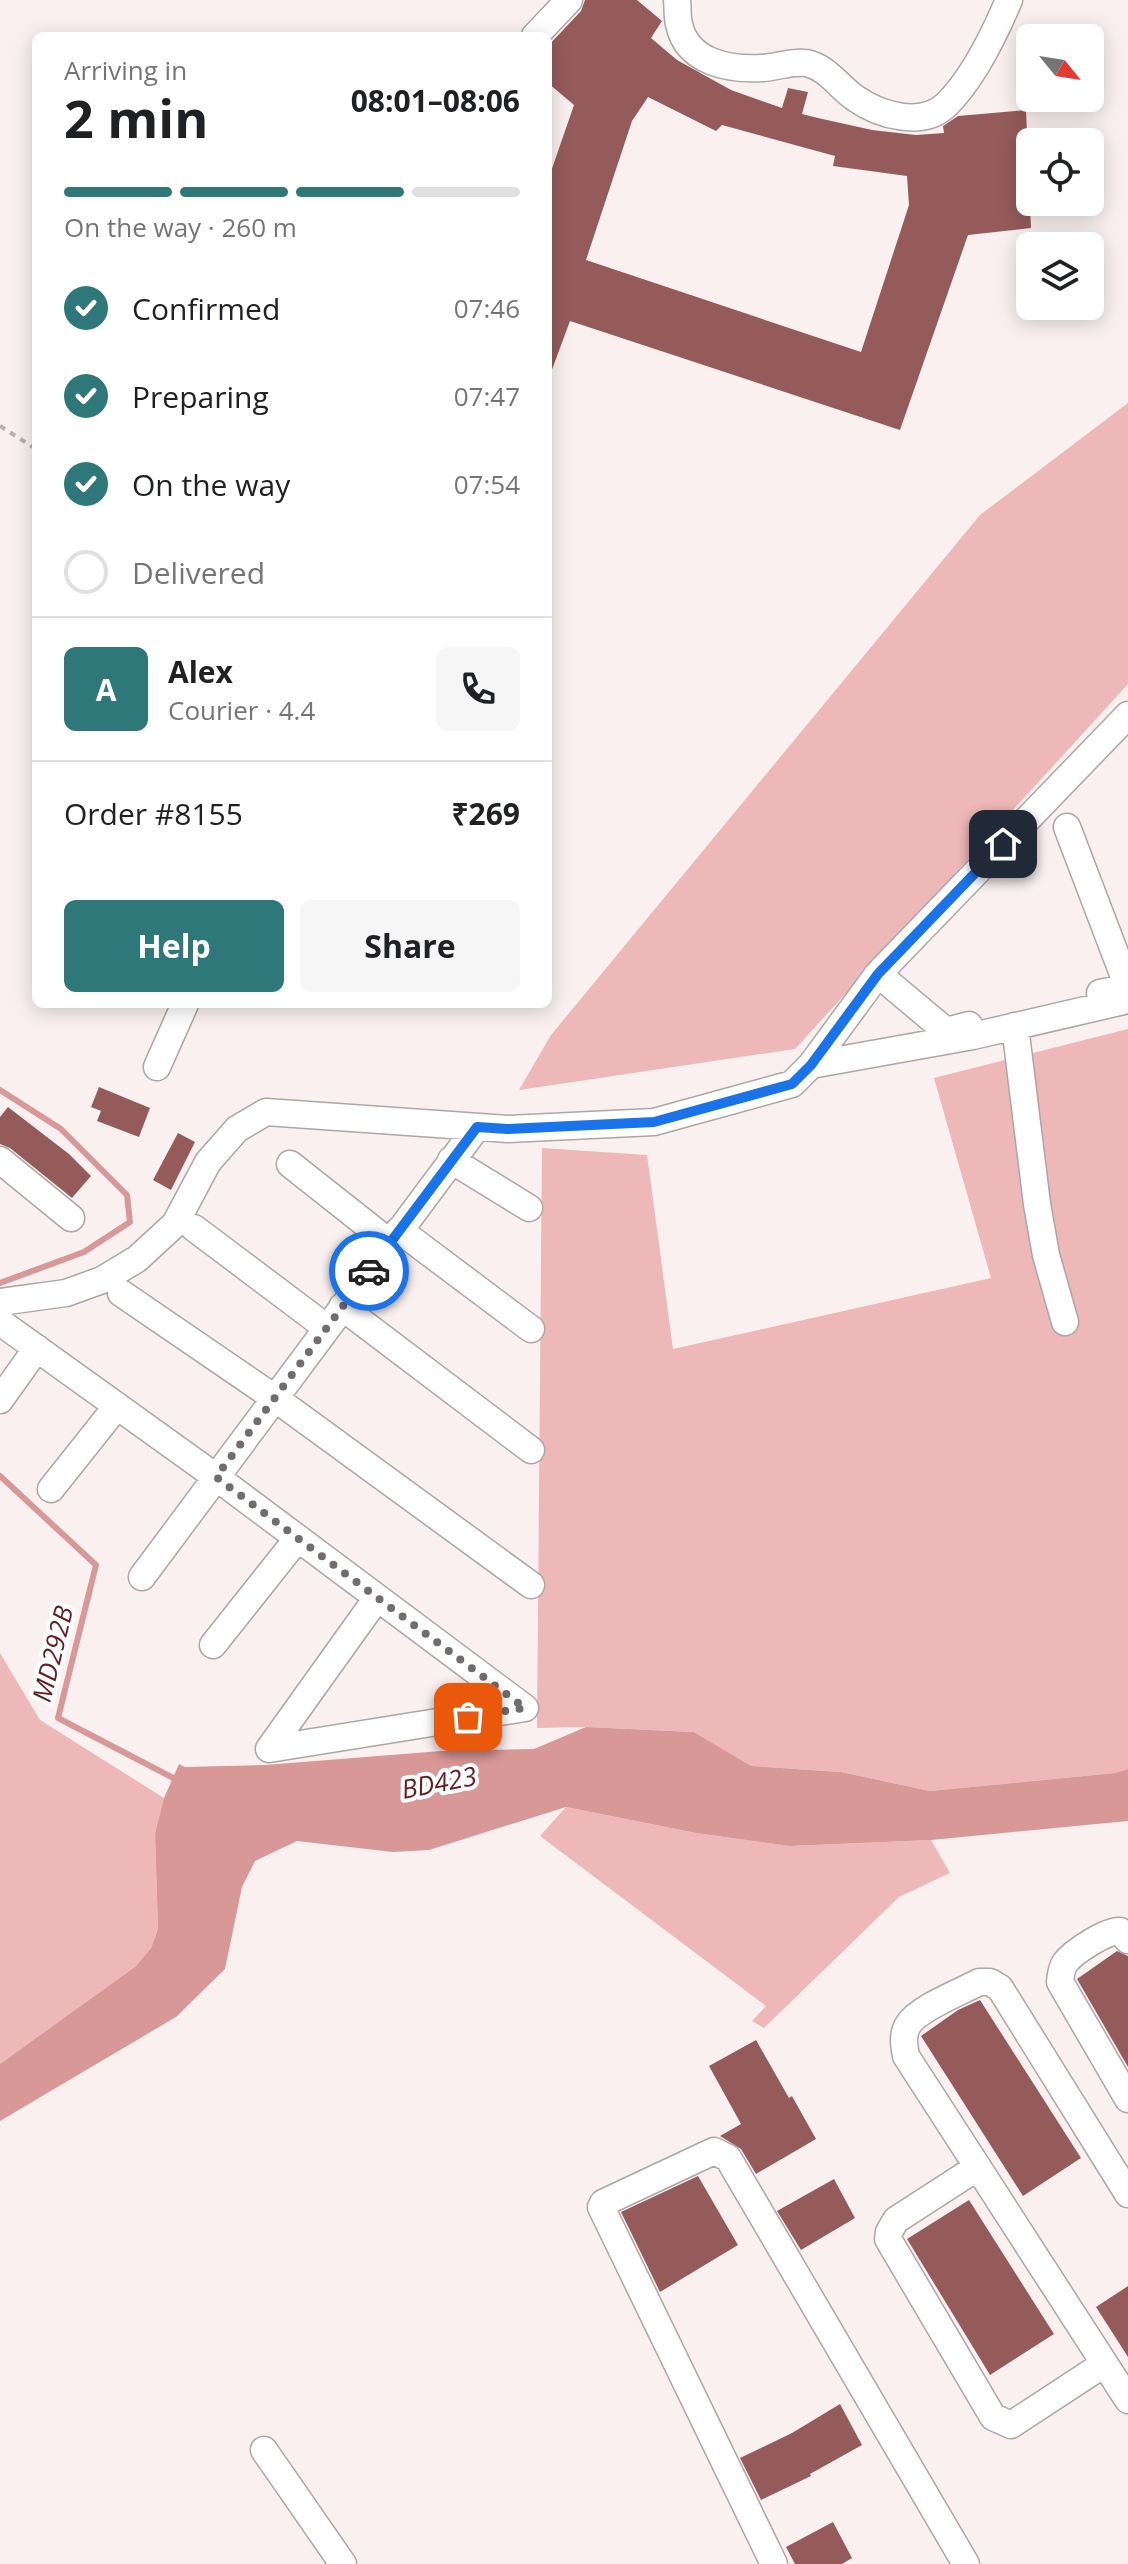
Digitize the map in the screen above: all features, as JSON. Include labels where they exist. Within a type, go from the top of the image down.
[{"type":"street","points":[[539,32],[569,0]]},
{"type":"street","points":[[677,0],[679,26],[689,46],[705,59],[724,67],[762,68],[805,63],[828,74],[854,98],[879,112],[901,118],[923,115],[944,107],[979,59],[1009,0]]},
{"type":"street","points":[[0,1302],[66,1293],[102,1280],[137,1259],[175,1224],[208,1162],[237,1129],[266,1112],[508,1129],[654,1122],[792,1084],[811,1065],[878,974],[1128,715]]},
{"type":"street","points":[[811,1065],[1015,1026],[1128,987],[1067,827]]},
{"type":"street","points":[[878,974],[946,1031],[1083,1004],[1128,1000]]},
{"type":"street","points":[[157,1067],[183,1008]]},
{"type":"street","points":[[1015,1026],[1037,1204],[1046,1255],[1065,1322]]},
{"type":"street","points":[[142,1577],[477,1127]]},
{"type":"street","points":[[0,1160],[71,1218]]},
{"type":"street","points":[[451,1160],[529,1208]]},
{"type":"street","points":[[290,1164],[531,1329]]},
{"type":"street","points":[[194,1228],[335,1317],[531,1450]]},
{"type":"street","points":[[121,1293],[276,1399],[531,1585]]},
{"type":"street","points":[[0,1322],[216,1477],[525,1708],[269,1749],[377,1598]]},
{"type":"street","points":[[0,1400],[37,1348]]},
{"type":"street","points":[[51,1489],[117,1406]]},
{"type":"street","points":[[213,1645],[298,1538]]},
{"type":"street","points":[[1128,1940],[1120,1931],[1108,1932],[1069,1958],[1062,1967],[1060,1982],[1128,2099]]},
{"type":"street","points":[[1128,2194],[1000,1988],[990,1982],[979,1982],[915,2016],[906,2027],[903,2041],[906,2056],[1128,2400]]},
{"type":"street","points":[[774,2564],[602,2213],[603,2203],[714,2151],[728,2158],[966,2564]]},
{"type":"street","points":[[978,2167],[896,2220],[888,2239],[993,2417],[1011,2425],[1104,2364]]},
{"type":"street","points":[[264,2450],[343,2564]]},
{"type":"path","points":[[0,426],[32,446]]},
{"type":"shaded area","points":[[1128,403],[1128,684],[795,1049],[519,1090],[551,1035],[980,515]]},
{"type":"shaded area","points":[[1128,1029],[1128,1769],[1115,1773],[930,1791],[841,1772],[750,1766],[694,1732],[537,1728],[542,1148],[647,1155],[673,1349],[991,1278],[934,1078]]},
{"type":"shaded area","points":[[0,1653],[40,1720],[164,1798],[155,1833],[158,1929],[151,1948],[136,1966],[0,2064]]},
{"type":"shaded area","points":[[566,1807],[696,1833],[790,1846],[931,1840],[950,1873],[899,1897],[764,2028],[752,2021],[766,2006],[540,1836]]},
{"type":"water","name":"BD423","points":[[586,1727],[694,1732],[751,1766],[841,1772],[930,1791],[1115,1773],[1128,1769],[1128,1821],[931,1840],[790,1846],[696,1833],[566,1807],[429,1850],[393,1852],[297,1841],[255,1861],[242,1887],[225,1969],[176,2017],[0,2121],[0,2064],[136,1966],[151,1948],[158,1929],[155,1833],[164,1798],[179,1764],[185,1767],[265,1765],[441,1751],[534,1749]]},
{"type":"building","points":[[585,0],[637,0],[662,21],[651,38],[677,60],[731,90],[782,108],[788,88],[808,92],[802,114],[872,130],[916,135],[944,133],[943,126],[958,116],[1026,112],[1027,128],[1016,128],[1016,216],[1030,216],[1031,228],[968,235],[900,430],[570,321],[552,370],[552,168],[574,105],[552,86],[552,42],[581,11]],"holes":[[[648,97],[716,131],[722,125],[835,156],[833,166],[907,176],[909,205],[861,352],[586,260],[632,121]]]},
{"type":"building","points":[[99,1087],[150,1108],[139,1137],[97,1121],[101,1111],[91,1107]]},
{"type":"building","points":[[8,1107],[69,1154],[91,1176],[72,1198],[10,1148],[0,1144],[0,1117]]},
{"type":"building","points":[[178,1133],[195,1142],[171,1190],[153,1180]]},
{"type":"building","points":[[1117,1951],[1128,1956],[1128,2067],[1077,1979]]},
{"type":"building","points":[[980,2000],[1081,2158],[1023,2196],[921,2036],[958,2010]]},
{"type":"building","points":[[756,2040],[816,2139],[756,2174],[741,2149],[720,2136],[741,2124],[709,2066]]},
{"type":"building","points":[[698,2176],[738,2245],[660,2292],[621,2212]]},
{"type":"building","points":[[834,2179],[855,2218],[801,2250],[777,2211]]},
{"type":"building","points":[[969,2200],[1054,2334],[990,2375],[907,2239]]},
{"type":"building","points":[[1128,2286],[1128,2357],[1096,2307]]},
{"type":"building","points":[[840,2404],[862,2445],[811,2476],[761,2500],[740,2458],[792,2433]]},
{"type":"building","points":[[833,2522],[852,2558],[842,2564],[795,2564],[786,2547]]},
{"type":"waterway","name":"MD292B","points":[[0,1090],[61,1129],[127,1195],[130,1222],[84,1252],[0,1283]]},
{"type":"waterway","name":"MD292B","points":[[0,1476],[96,1565],[58,1718],[179,1781]]},
{"type":"way so far","points":[[369,1271],[216,1477],[525,1708],[468,1717]]},
{"type":"route","points":[[369,1271],[477,1127],[508,1129],[654,1122],[792,1084],[811,1065],[878,974],[1003,844]]}]
